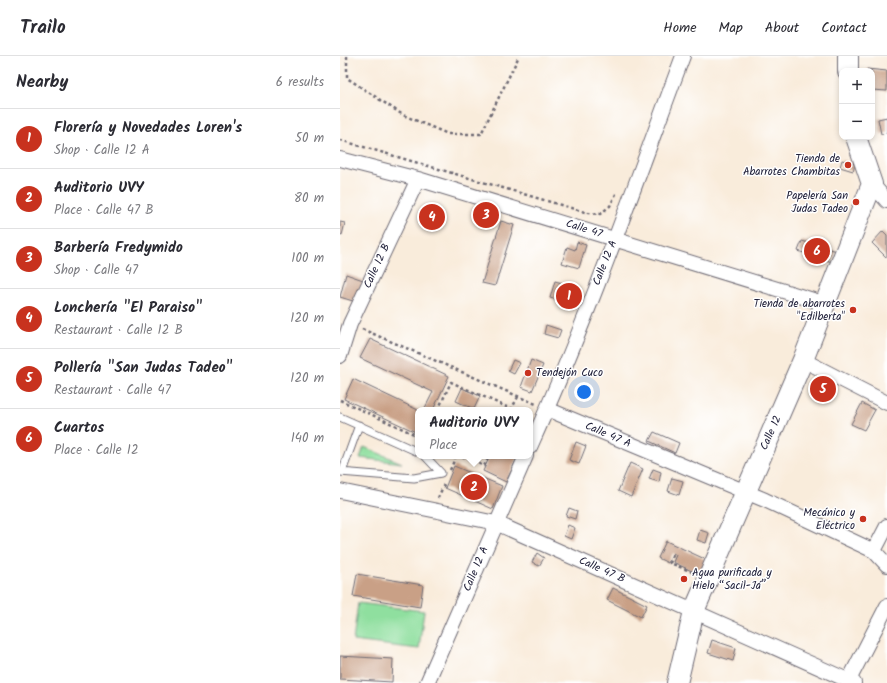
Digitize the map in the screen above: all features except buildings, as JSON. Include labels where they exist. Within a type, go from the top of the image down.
[{"type":"street","name":"Calle 12 A","points":[[533,440],[547,409],[615,238],[683,56]]},
{"type":"street","points":[[848,56],[848,68]]},
{"type":"street","points":[[857,140],[872,184],[887,201]]},
{"type":"street","name":"Calle 47","points":[[340,159],[418,179],[615,238],[826,304]]},
{"type":"street","name":"Calle 12 B","points":[[340,356],[345,323],[418,179]]},
{"type":"street","name":"Calle 12","points":[[677,683],[694,611],[803,360],[872,184]]},
{"type":"street","points":[[803,360],[887,403]]},
{"type":"street","name":"Calle 47 A","points":[[547,409],[744,493],[765,500],[874,551]]},
{"type":"street","name":"Calle 12 A","points":[[427,683],[525,459]]},
{"type":"street","name":"Calle 47 B","points":[[340,491],[496,522],[851,682]]},
{"type":"street","points":[[887,526],[874,551],[887,565]]},
{"type":"street","points":[[851,682],[887,606]]},
{"type":"lane","points":[[340,417],[415,451]]},
{"type":"lane","points":[[359,425],[341,472],[414,478],[441,473],[428,459]]},
{"type":"path","points":[[347,56],[347,78],[403,115],[448,134],[481,134],[519,56]]},
{"type":"path","points":[[340,140],[588,213],[600,214],[610,206],[621,185]]},
{"type":"path","points":[[345,323],[519,395],[547,409]]},
{"type":"path","points":[[439,407],[451,382],[505,407]]},
{"type":"path","points":[[513,407],[519,395]]},
{"type":"path","points":[[340,400],[415,435]]},
{"type":"path","points":[[469,459],[484,466],[488,459]]},
{"type":"path","points":[[673,555],[670,563],[708,578]]},
{"type":"green space","points":[[364,447],[402,463],[360,458]]},
{"type":"green space","points":[[358,603],[424,611],[419,649],[353,641]]},
{"type":"place","name":"Tienda de Abarrotes Chambitas","points":[[848,165]]},
{"type":"place","name":"Papelería San Judas Tadeo","points":[[856,202]]},
{"type":"place","name":"Barbería Fredymido","points":[[486,215]]},
{"type":"place","name":"Lonchería \"El Paraiso\"","points":[[432,217]]},
{"type":"place","name":"Cuartos","points":[[817,251]]},
{"type":"place","name":"Florería y Novedades Loren's","points":[[569,296]]},
{"type":"place","name":"Tienda de abarrotes \"Edilberta\"","points":[[853,310]]},
{"type":"place","name":"Tendejón Cuco","points":[[528,373]]},
{"type":"place","name":"Pollería \"San Judas Tadeo\"","points":[[823,389]]},
{"type":"place","name":"Auditorio UVY","points":[[474,487]]},
{"type":"place","name":"Mecánico y Eléctrico","points":[[863,519]]},
{"type":"place","name":"Agua purificada y Hielo “Sacil-Já”","points":[[684,579]]}]
